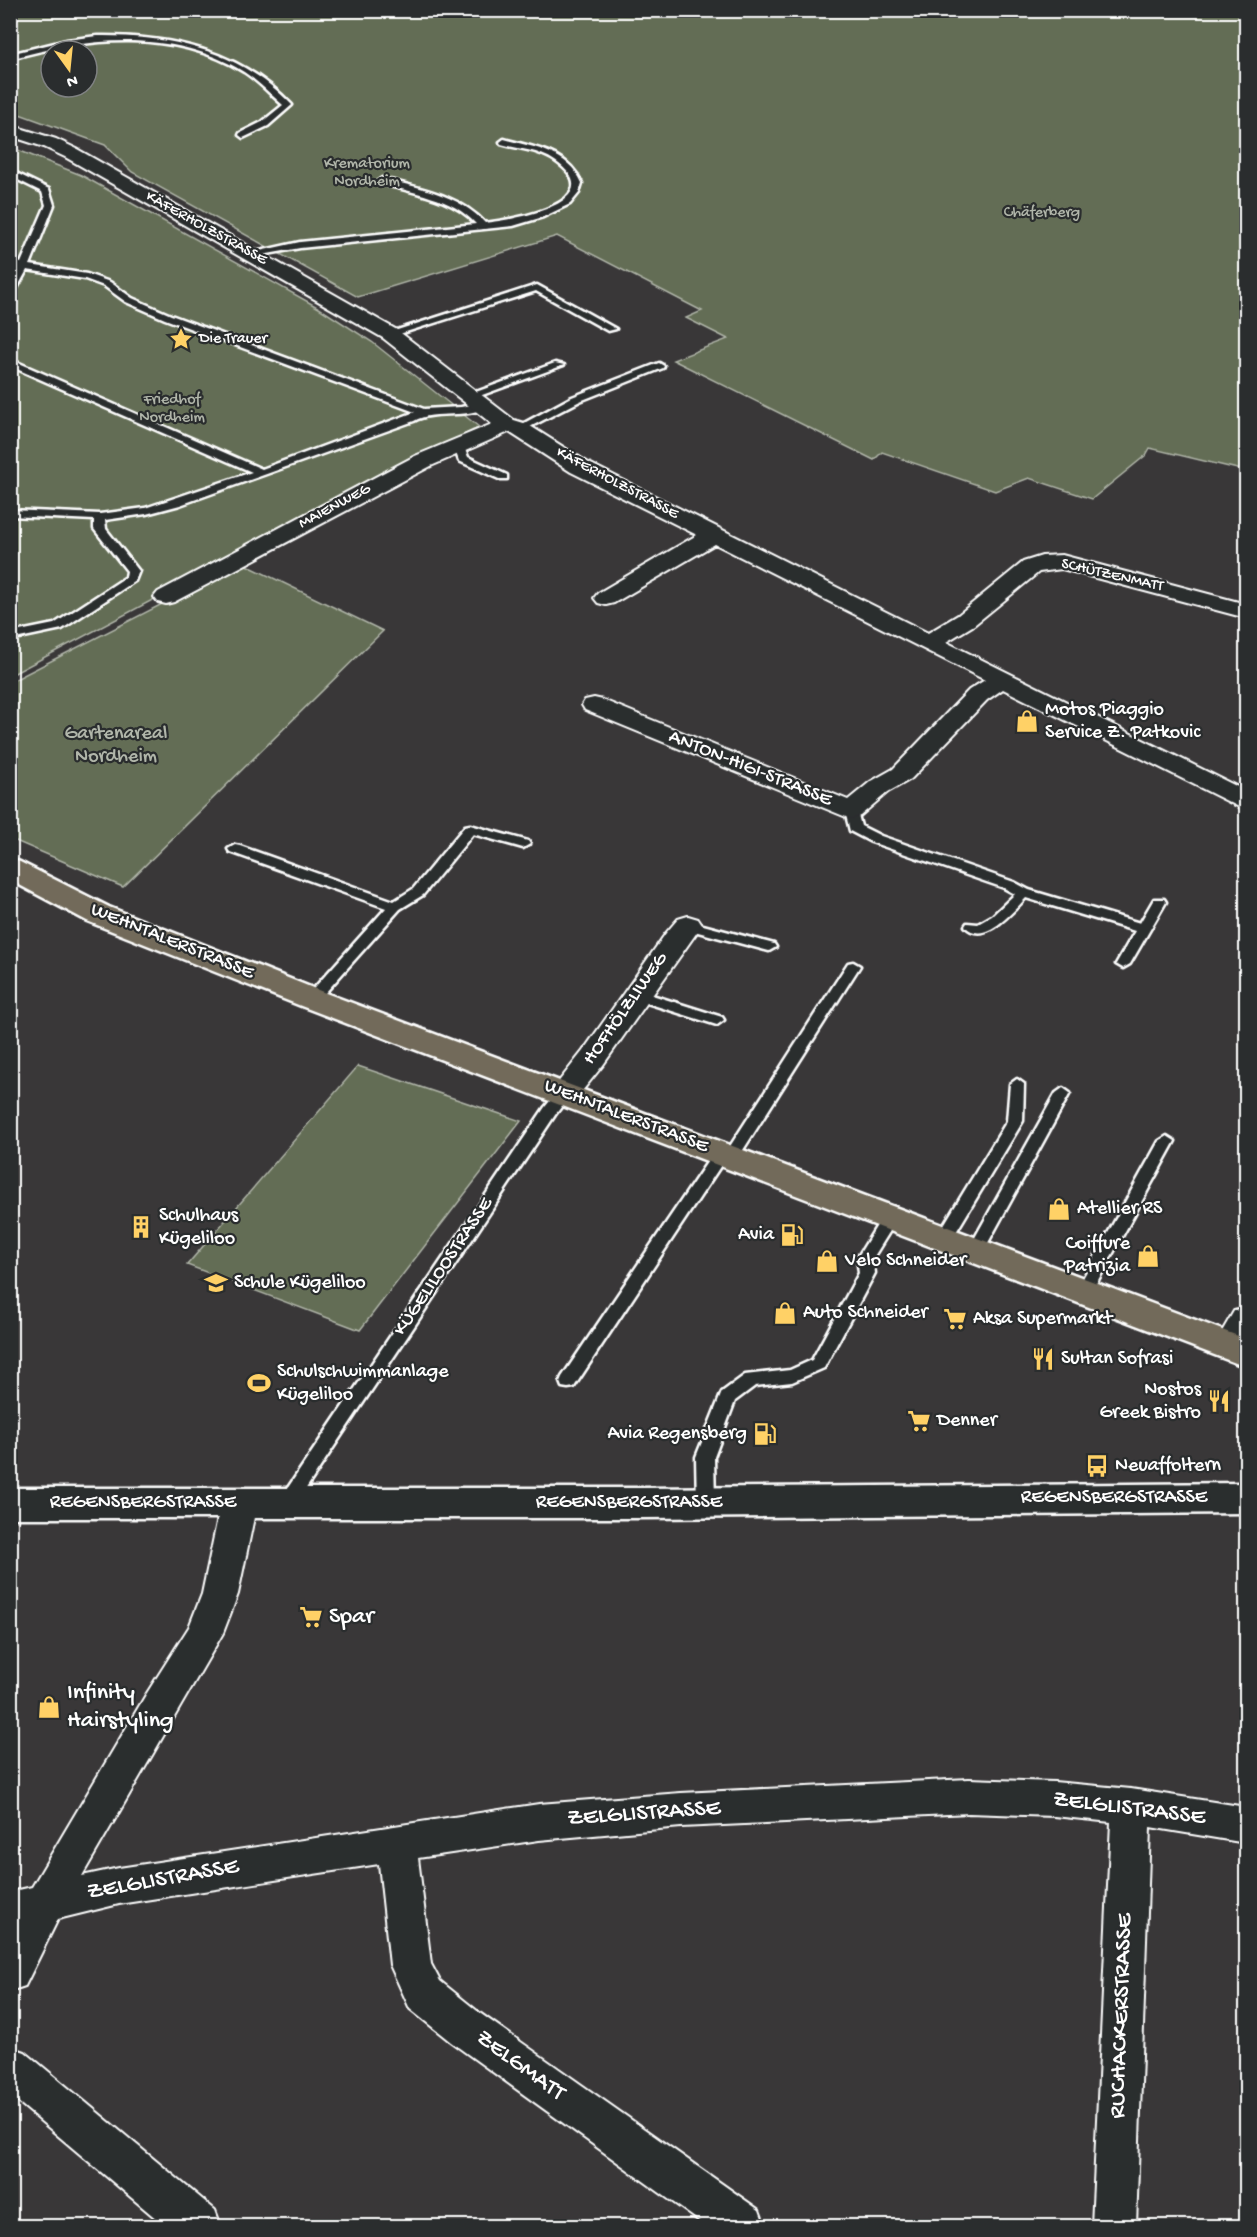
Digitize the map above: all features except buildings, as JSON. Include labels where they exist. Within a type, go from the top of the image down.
[{"type":"main road","name":"WEHNTALERSTRASSE","points":[[10,868],[98,914],[312,999],[1084,1292],[1241,1340]]},
{"type":"street","name":"KÄFERHOLZSTRASSE","points":[[10,130],[50,143],[71,153],[390,334],[476,401],[513,427],[579,467],[1246,801]]},
{"type":"street","name":"MAIENWEG","points":[[166,597],[423,460],[513,427]]},
{"type":"street","points":[[606,598],[715,534]]},
{"type":"street","name":"SCHÜTZENMATT","points":[[929,642],[966,620],[1030,567],[1042,563],[1062,562],[1246,611]]},
{"type":"street","name":"ANTON-HIGI-STRASSE","points":[[594,705],[851,811],[879,787],[902,774],[978,694],[1003,678]]},
{"type":"street","name":"HOFHÖLZLIWEG","points":[[564,1094],[688,925]]},
{"type":"street","name":"REGENSBERGSTRASSE","points":[[10,1503],[706,1503],[1246,1498]]},
{"type":"street","points":[[10,1972],[28,1906],[205,1633],[220,1594],[239,1503]]},
{"type":"street","name":"ZELGLISTRASSE","points":[[28,1906],[118,1886],[539,1822],[693,1809],[969,1796],[1054,1799],[1131,1806],[1246,1826]]},
{"type":"street","name":"RUCHACKERSTRASSE","points":[[1114,2226],[1131,1806]]},
{"type":"street","name":"ZELGMATT","points":[[396,1843],[411,1965],[425,1995],[466,2028],[743,2226]]},
{"type":"street","points":[[10,2067],[199,2226]]},
{"type":"lane","points":[[10,57],[52,45],[101,39],[168,41],[202,51],[252,73],[288,105],[265,124],[243,135]]},
{"type":"lane","points":[[251,255],[300,245],[513,223],[547,215],[569,201],[577,186],[572,172],[557,158],[504,142]]},
{"type":"lane","points":[[10,172],[46,191],[50,205],[24,267],[10,292]]},
{"type":"lane","points":[[382,182],[453,202],[469,210],[484,227]]},
{"type":"lane","points":[[10,264],[87,277],[107,284],[129,300],[168,317],[423,412],[460,410],[559,365]]},
{"type":"lane","points":[[390,334],[537,288],[611,329]]},
{"type":"lane","points":[[10,362],[261,472]]},
{"type":"lane","points":[[513,427],[659,366]]},
{"type":"lane","points":[[10,513],[100,517],[176,503],[410,419],[423,412]]},
{"type":"lane","points":[[459,447],[463,459],[503,477]]},
{"type":"lane","points":[[10,637],[58,627],[131,579],[133,571],[100,529],[100,517]]},
{"type":"lane","points":[[851,811],[855,828],[876,839],[1009,885],[1024,893],[1143,929]]},
{"type":"lane","points":[[312,999],[395,906],[418,892],[470,829],[523,844]]},
{"type":"lane","points":[[235,849],[395,906]]},
{"type":"lane","points":[[972,926],[979,929],[997,919],[1024,893]]},
{"type":"lane","points":[[1123,964],[1159,902]]},
{"type":"lane","points":[[688,925],[769,947]]},
{"type":"lane","points":[[568,1382],[726,1155],[853,966]]},
{"type":"lane","points":[[636,995],[717,1020]]},
{"type":"lane","points":[[944,1238],[1015,1121],[1017,1084]]},
{"type":"lane","points":[[976,1250],[1063,1093]]},
{"type":"lane","name":"KÜGELILOOSTRASSE","points":[[287,1503],[483,1209],[564,1094]]},
{"type":"lane","points":[[1084,1292],[1167,1141]]},
{"type":"lane","points":[[706,1503],[705,1457],[728,1397],[752,1380],[792,1376],[818,1364],[867,1273],[865,1258],[890,1218]]},
{"type":"green space","name":"Chäferberg","points":[[10,11],[1246,11],[1246,471],[1150,448],[1146,455],[1092,499],[1029,478],[995,491],[882,452],[874,460],[673,360],[728,339],[686,318],[702,311],[557,236],[358,297],[132,172],[105,145],[11,111]]},
{"type":"green space","name":"Friedhof Nordheim","points":[[10,147],[81,175],[319,308],[372,342],[479,427],[11,675]]},
{"type":"green space","name":"Gartenareal Nordheim","points":[[242,563],[383,631],[123,887],[11,839],[10,682]]},
{"type":"green space","points":[[358,1066],[521,1121],[360,1330],[187,1265]]},
{"type":"place","name":"Die Trauer","points":[[181,339]]},
{"type":"place","name":"Motos Piaggio Service Z. Patkovic","points":[[1027,721]]},
{"type":"place","name":"Atellier RS","points":[[1059,1209]]},
{"type":"place","name":"Schulhaus Kügeliloo","points":[[141,1227]]},
{"type":"place","name":"Avia","points":[[792,1235]]},
{"type":"place","name":"Coiffure Patrizia","points":[[1148,1256]]},
{"type":"place","name":"Velo Schneider","points":[[827,1261]]},
{"type":"place","name":"Schule Kügeliloo","points":[[216,1283]]},
{"type":"place","name":"Auto Schneider","points":[[785,1313]]},
{"type":"place","name":"Aksa Supermarkt","points":[[955,1319]]},
{"type":"place","name":"Sultan Sofrasi","points":[[1043,1359]]},
{"type":"place","name":"Schulschwimmanlage Kügeliloo","points":[[259,1383]]},
{"type":"place","name":"Nostos Greek Bistro","points":[[1219,1401]]},
{"type":"place","name":"Denner","points":[[919,1421]]},
{"type":"place","name":"Avia Regensberg","points":[[765,1434]]},
{"type":"place","name":"Neuaffoltern","points":[[1097,1466]]},
{"type":"place","name":"Spar","points":[[311,1617]]},
{"type":"place","name":"Infinity Hairstyling","points":[[49,1707]]},
{"type":"park label","name":"Krematorium Nordheim","points":[[367,173]]}]
